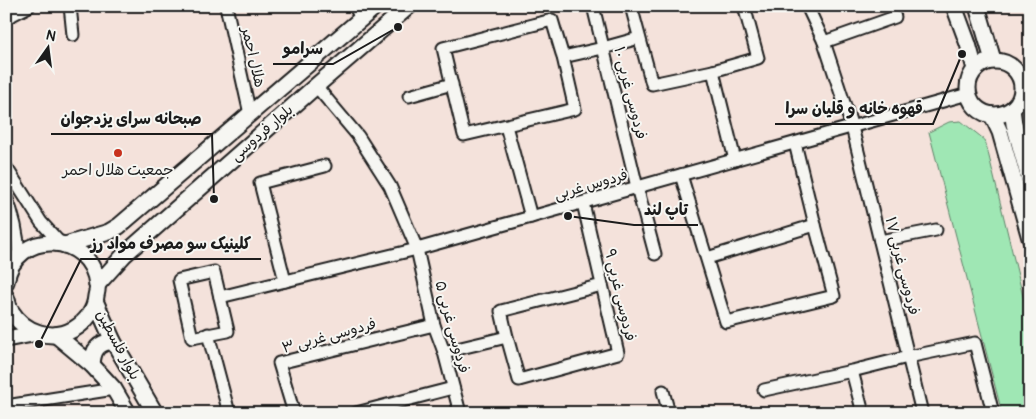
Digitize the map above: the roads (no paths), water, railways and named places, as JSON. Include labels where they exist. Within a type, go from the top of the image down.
[{"type":"main road","name":"بلوار فردوسی","points":[[19,255],[30,248],[47,243],[63,244],[109,232],[119,226],[250,114],[358,13],[376,6]]},
{"type":"main road","name":"بلوار فردوسی","points":[[98,285],[125,254],[409,6]]},
{"type":"main road","points":[[954,6],[975,69]]},
{"type":"main road","points":[[977,6],[993,60]]},
{"type":"main road","points":[[993,60],[1009,63],[1018,70],[1026,90],[1012,110],[1003,114],[992,115],[981,111],[973,104],[968,94],[968,83],[971,73],[975,69],[993,60]]},
{"type":"main road","points":[[1012,110],[1030,182]]},
{"type":"main road","points":[[992,115],[1000,132],[1030,238]]},
{"type":"main road","points":[[119,226],[117,234],[120,241],[126,246],[133,247]]},
{"type":"main road","points":[[6,339],[38,333],[56,335],[73,330],[87,318],[96,303],[98,285],[92,268],[81,254],[63,244]]},
{"type":"main road","points":[[7,277],[19,255]]},
{"type":"main road","points":[[6,297],[10,309],[21,324],[38,333]]},
{"type":"main road","name":"بلوار فلسطین","points":[[96,303],[113,342],[155,413]]},
{"type":"main road","name":"بلوار فلسطین","points":[[56,335],[92,364],[114,389],[128,413]]},
{"type":"main road","points":[[92,364],[93,355],[97,348],[104,343],[113,342]]},
{"type":"street","points":[[6,18],[29,6]]},
{"type":"street","points":[[70,6],[73,35]]},
{"type":"street","name":"هلال احمر","points":[[226,6],[250,114]]},
{"type":"street","name":"فردوسی غربی ۱۰","points":[[593,6],[655,254]]},
{"type":"street","points":[[631,6],[652,84],[713,71],[758,58],[744,6]]},
{"type":"street","name":"فردوسی غربی ۱۷","points":[[807,6],[824,42],[852,127],[922,413]]},
{"type":"street","points":[[824,42],[895,17]]},
{"type":"street","points":[[552,20],[563,57],[575,109],[464,135],[443,48],[552,20]]},
{"type":"street","points":[[563,57],[639,38]]},
{"type":"street","points":[[713,71],[735,160]]},
{"type":"street","points":[[409,96],[452,84]]},
{"type":"street","name":"فردوسی غربی ۵","points":[[316,86],[358,136],[390,186],[417,249],[434,324],[444,352],[460,413]]},
{"type":"street","name":"فردوس غربی","points":[[220,297],[417,249],[968,94]]},
{"type":"street","points":[[506,126],[531,217]]},
{"type":"street","points":[[681,175],[726,322],[834,296],[794,143]]},
{"type":"street","points":[[285,281],[260,183],[325,166]]},
{"type":"street","points":[[6,168],[40,222],[63,244]]},
{"type":"street","points":[[6,197],[12,210],[18,238],[19,255]]},
{"type":"street","name":"فردوسی غربی ۹","points":[[507,337],[519,380],[618,353],[583,202]]},
{"type":"street","points":[[707,258],[815,225]]},
{"type":"street","points":[[880,241],[936,230]]},
{"type":"street","points":[[214,272],[228,331],[208,334],[192,338],[179,280],[214,272]]},
{"type":"street","points":[[444,352],[507,337],[501,311],[602,285]]},
{"type":"street","name":"فردوسی غربی ۳","points":[[294,413],[279,363],[434,324]]},
{"type":"street","points":[[208,334],[229,413]]},
{"type":"street","points":[[764,390],[852,372],[908,357],[975,343],[992,413]]},
{"type":"street","points":[[852,372],[863,413]]},
{"type":"street","points":[[356,413],[453,388]]},
{"type":"street","points":[[6,406],[114,389]]},
{"type":"street","points":[[664,391],[669,413]]},
{"type":"place","name":"سرامو","points":[[398,27]]},
{"type":"place","name":"قهوه خانه و قلیان سرا","points":[[962,54]]},
{"type":"place","name":"جمعیت هلال احمر","points":[[118,153]]},
{"type":"place","name":"صبحانه سرای یزدجوان","points":[[214,199]]},
{"type":"place","name":"تاپ لند","points":[[568,216]]},
{"type":"place","name":"کلینیک سو مصرف مواد رز","points":[[39,344]]}]
